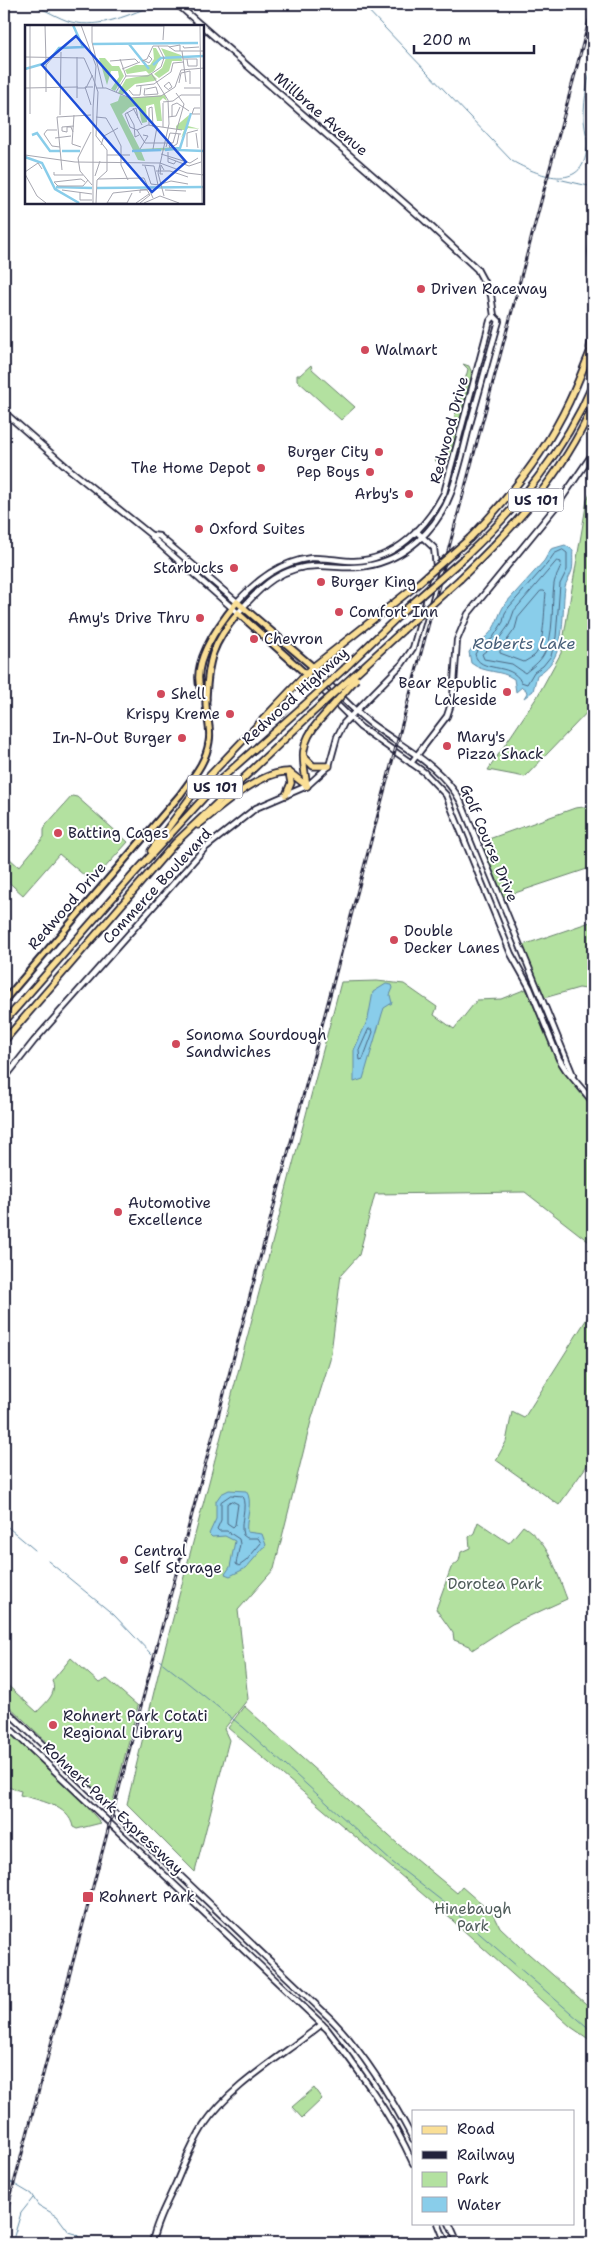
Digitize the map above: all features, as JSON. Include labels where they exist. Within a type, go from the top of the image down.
[{"type":"highway","points":[[593,239],[593,265]]},
{"type":"highway","points":[[586,361],[593,333]]},
{"type":"highway","points":[[133,875],[195,791],[306,674],[413,588],[470,538],[499,508],[544,445],[568,403],[593,345]]},
{"type":"highway","name":"Redwood Highway","points":[[4,1022],[133,875],[222,778],[345,668],[408,607],[504,520],[538,480],[572,427],[593,384]]},
{"type":"highway","name":"Redwood Highway","points":[[4,1042],[175,844],[311,714],[354,678],[500,541],[531,506],[561,466],[593,406]]},
{"type":"highway","points":[[307,786],[304,757],[306,738],[354,678]]},
{"type":"highway","points":[[304,757],[307,763],[313,766],[329,766]]},
{"type":"highway","points":[[175,844],[268,775],[275,772],[289,772],[307,786]]},
{"type":"highway","points":[[286,795],[291,783],[289,772]]},
{"type":"main road","name":"Golf Course Drive","points":[[237,602],[313,667]]},
{"type":"main road","name":"Redwood Drive","points":[[206,698],[201,692],[200,674],[203,654],[214,631],[237,602]]},
{"type":"main road","name":"Golf Course Drive","points":[[238,613],[306,674]]},
{"type":"main road","name":"Redwood Drive","points":[[4,1001],[197,773],[206,756],[210,739],[206,698],[208,692],[208,666],[213,650],[224,629],[238,613]]},
{"type":"street","name":"Millbrae Avenue","points":[[179,5],[201,25]]},
{"type":"street","name":"Millbrae Avenue","points":[[204,28],[424,220]]},
{"type":"street","name":"Redwood Drive","points":[[238,613],[262,585],[289,571],[306,566],[364,566],[388,561],[407,550],[422,536],[440,514],[451,494],[499,321],[494,316],[491,295],[477,269],[424,220]]},
{"type":"street","name":"Redwood Drive","points":[[237,602],[264,575],[287,564],[312,558],[355,561],[384,555],[400,547],[416,531],[438,505],[444,493],[490,321],[494,316]]},
{"type":"street","points":[[4,412],[69,469],[151,535],[238,613]]},
{"type":"street","points":[[411,762],[447,716],[453,698],[457,640],[468,614],[558,504],[593,453]]},
{"type":"street","points":[[329,766],[340,729],[402,664],[413,648],[436,566],[434,548],[416,531]]},
{"type":"street","points":[[151,535],[159,536],[237,602]]},
{"type":"street","points":[[384,555],[388,561]]},
{"type":"street","points":[[338,567],[339,560]]},
{"type":"street","points":[[287,564],[289,571]]},
{"type":"street","name":"Golf Course Drive","points":[[313,667],[356,711],[442,775],[461,802],[565,1061],[576,1081]]},
{"type":"street","name":"Golf Course Drive","points":[[306,674],[350,717],[411,762],[435,782],[446,795],[511,954],[530,988],[559,1059],[593,1102]]},
{"type":"street","name":"Commerce Boulevard","points":[[4,1079],[34,1041],[205,848],[256,808],[307,786],[329,766]]},
{"type":"street","name":"Rohnert Park Expressway","points":[[4,1708],[332,2020],[362,2055],[390,2098],[412,2137]]},
{"type":"street","name":"Rohnert Park Expressway","points":[[4,1723],[322,2024],[368,2082],[398,2132],[412,2161]]},
{"type":"street","points":[[152,2243],[156,2226],[198,2135],[206,2122],[218,2108],[270,2061],[297,2044],[322,2024]]},
{"type":"street","points":[[438,2224],[446,2243]]},
{"type":"street","points":[[450,2224],[458,2243]]},
{"type":"green space","points":[[463,364],[469,366],[472,373],[449,461],[442,464],[434,460],[444,453],[441,449],[442,447],[446,447],[468,369]]},
{"type":"green space","points":[[311,365],[312,369],[355,407],[341,420],[297,380],[297,375],[300,375]]},
{"type":"green space","points":[[593,488],[593,706],[525,777],[488,770],[537,697],[561,653],[587,500]]},
{"type":"green space","points":[[72,796],[77,797],[128,842],[92,882],[59,854],[23,895],[4,878],[4,864],[9,858],[19,867],[44,837],[46,825]]},
{"type":"green space","points":[[593,806],[593,867],[503,897],[482,848],[486,840],[575,808]]},
{"type":"green space","points":[[593,921],[593,990],[579,988],[544,998],[523,945]]},
{"type":"green space","points":[[377,981],[404,984],[437,1007],[434,1015],[454,1029],[477,1000],[501,999],[526,989],[562,1066],[581,1094],[593,1107],[593,1245],[525,1192],[375,1194],[359,1255],[341,1275],[330,1360],[311,1421],[274,1569],[238,1610],[248,1699],[224,1729],[229,1740],[195,1872],[127,1804],[158,1675],[341,982]]},
{"type":"green space","points":[[593,1309],[593,1457],[559,1505],[496,1460],[506,1442],[512,1412],[524,1418]]},
{"type":"green space","name":"Dorotea Park","points":[[478,1522],[509,1543],[523,1526],[532,1533],[540,1541],[551,1558],[567,1599],[512,1624],[472,1650],[470,1646],[454,1640],[453,1633],[436,1609],[451,1568],[459,1561],[461,1552],[470,1548],[469,1537],[474,1533]]},
{"type":"green space","points":[[71,1658],[99,1683],[107,1679],[138,1706],[112,1805],[4,1701],[4,1682],[37,1712],[52,1694],[52,1681]]},
{"type":"green space","name":"Hinebaugh Park","points":[[244,1706],[398,1844],[457,1893],[462,1887],[494,1915],[500,1927],[521,1947],[593,2010],[593,2042],[571,2027],[433,1903],[228,1728]]},
{"type":"green space","points":[[4,1728],[80,1799],[101,1823],[77,1829],[73,1827],[66,1813],[52,1805],[20,1795],[21,1791],[4,1786]]},
{"type":"green space","points":[[314,2088],[322,2099],[302,2118],[292,2107]]},
{"type":"water","name":"Roberts Lake","points":[[565,545],[573,550],[573,565],[565,587],[563,624],[558,648],[547,668],[537,675],[533,691],[524,698],[527,693],[526,690],[522,687],[516,692],[514,679],[471,663],[469,652],[487,636],[495,625],[505,604],[544,561],[551,549]]},
{"type":"water","points":[[386,984],[392,985],[393,988],[390,995],[392,1003],[384,1008],[363,1079],[354,1082],[354,1050],[368,1019],[373,992]]},
{"type":"water","points":[[229,1490],[246,1491],[249,1500],[247,1532],[262,1534],[266,1545],[246,1568],[230,1576],[225,1574],[230,1567],[235,1541],[225,1536],[212,1537],[209,1534],[216,1519],[216,1501],[221,1494]]},
{"type":"waterway","points":[[32,4],[66,20],[82,24],[104,22],[157,4]]},
{"type":"waterway","points":[[362,4],[512,161],[546,175],[568,176],[577,171],[584,162],[587,148],[584,121],[585,103],[593,61]]},
{"type":"waterway","points":[[558,179],[593,187]]},
{"type":"waterway","points":[[4,1524],[35,1550]]},
{"type":"waterway","points":[[48,1561],[114,1615],[152,1655]]},
{"type":"waterway","points":[[159,1660],[243,1727],[392,1862],[446,1904]]},
{"type":"waterway","points":[[451,1908],[455,1912]]},
{"type":"waterway","points":[[458,1915],[593,2032]]},
{"type":"waterway","points":[[4,2178],[31,2194],[38,2205],[57,2216],[69,2232],[76,2234],[85,2243]]},
{"type":"waterway","points":[[12,2243],[21,2213],[33,2198]]},
{"type":"railway","points":[[4,2221],[593,6]]},
{"type":"place","name":"Driven Raceway","points":[[421,289]]},
{"type":"place","name":"Walmart","points":[[365,350]]},
{"type":"place","name":"Burger City","points":[[379,452]]},
{"type":"place","name":"The Home Depot","points":[[261,468]]},
{"type":"place","name":"Pep Boys","points":[[370,472]]},
{"type":"place","name":"Arby's","points":[[409,494]]},
{"type":"place","name":"Oxford Suites","points":[[199,529]]},
{"type":"place","name":"Starbucks","points":[[234,568]]},
{"type":"place","name":"Burger King","points":[[321,582]]},
{"type":"place","name":"Comfort Inn","points":[[339,612]]},
{"type":"place","name":"Amy's Drive Thru","points":[[200,618]]},
{"type":"place","name":"Chevron","points":[[254,639]]},
{"type":"place","name":"Bear Republic Lakeside","points":[[507,692]]},
{"type":"place","name":"Shell","points":[[161,694]]},
{"type":"place","name":"Krispy Kreme","points":[[230,714]]},
{"type":"place","name":"In-N-Out Burger","points":[[182,738]]},
{"type":"place","name":"Mary's Pizza Shack","points":[[447,746]]},
{"type":"place","name":"Batting Cages","points":[[58,833]]},
{"type":"place","name":"Double Decker Lanes","points":[[394,940]]},
{"type":"place","name":"Sonoma Sourdough Sandwiches","points":[[176,1044]]},
{"type":"place","name":"Automotive Excellence","points":[[118,1212]]},
{"type":"place","name":"Central Self Storage","points":[[124,1560]]},
{"type":"place","name":"Rohnert Park Cotati Regional Library","points":[[53,1725]]},
{"type":"place","name":"Rohnert Park","points":[[88,1897]]}]
